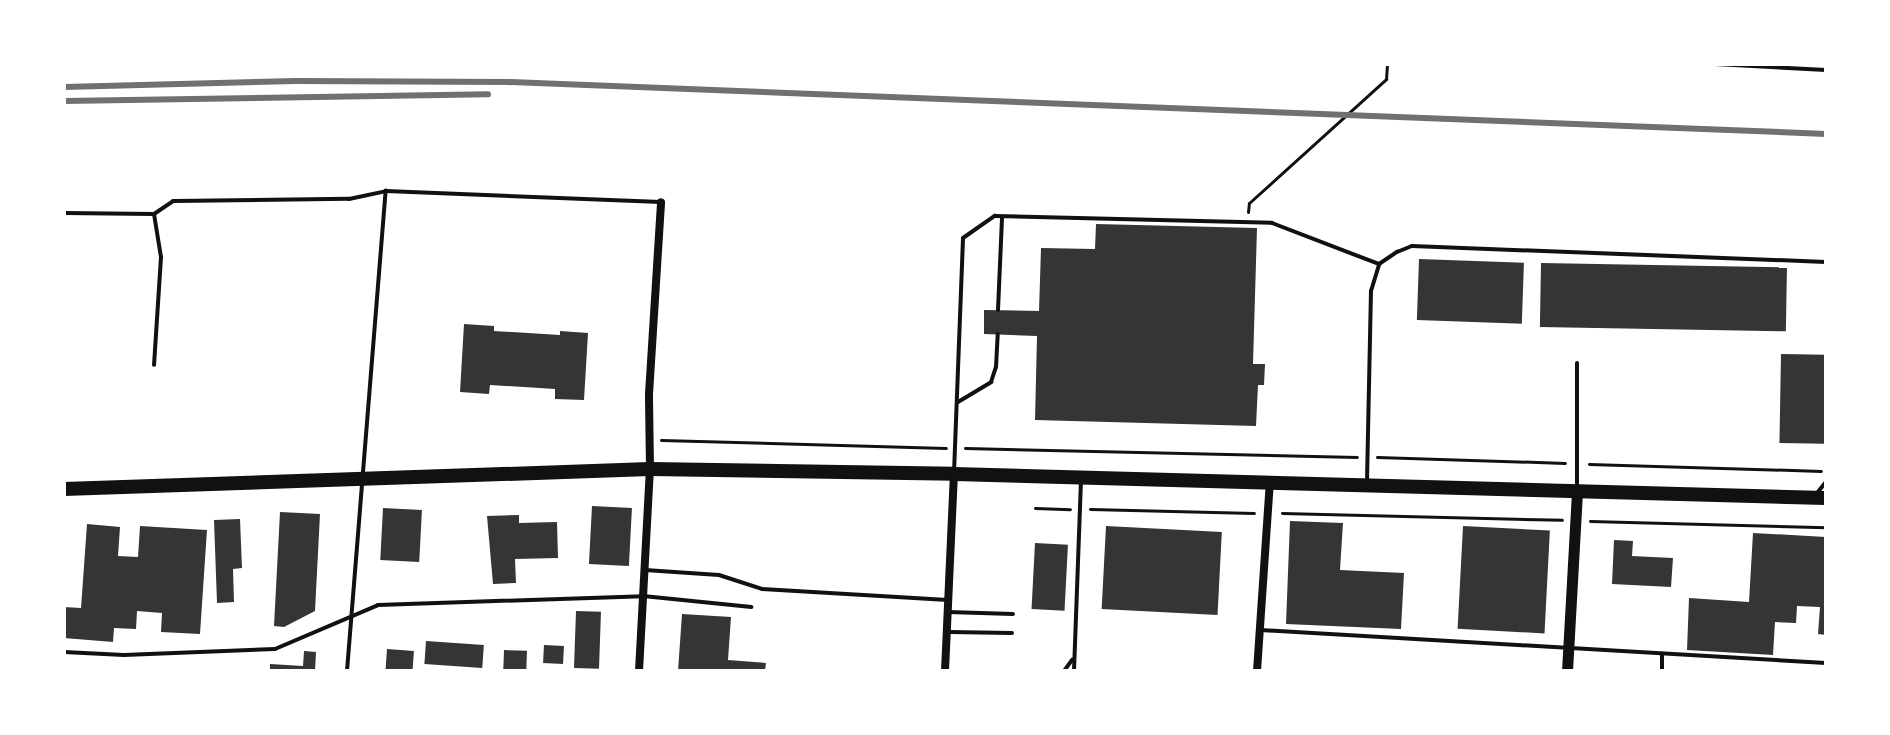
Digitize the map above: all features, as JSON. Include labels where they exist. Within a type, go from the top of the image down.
[{"type":"main road","points":[[64,489],[650,469],[1081,477],[1819,498]]},
{"type":"street","points":[[639,671],[650,469],[649,394],[661,202]]},
{"type":"street","points":[[945,671],[954,474]]},
{"type":"street","points":[[1257,671],[1270,482]]},
{"type":"street","points":[[1567,671],[1577,491]]},
{"type":"lane","points":[[1715,64],[1826,70]]},
{"type":"lane","points":[[347,671],[386,191]]},
{"type":"lane","points":[[64,213],[154,214],[173,201],[349,199],[386,191],[661,202]]},
{"type":"lane","points":[[154,214],[161,257],[154,365]]},
{"type":"lane","points":[[954,474],[963,238],[995,216],[1272,223],[1379,264]]},
{"type":"lane","points":[[998,310],[1002,216]]},
{"type":"lane","points":[[1367,485],[1371,291],[1379,264],[1412,246],[1826,262]]},
{"type":"lane","points":[[958,402],[991,382],[996,367],[998,334]]},
{"type":"lane","points":[[1577,363],[1577,491]]},
{"type":"lane","points":[[1074,671],[1081,477]]},
{"type":"lane","points":[[1819,498],[1826,482]]},
{"type":"lane","points":[[644,570],[719,575],[762,589],[948,600]]},
{"type":"lane","points":[[64,652],[124,655],[262,651],[291,644],[350,614],[378,605],[643,596],[751,607]]},
{"type":"lane","points":[[947,612],[1013,614]]},
{"type":"lane","points":[[1259,630],[1826,663]]},
{"type":"lane","points":[[946,632],[1012,633]]},
{"type":"lane","points":[[1662,654],[1662,671]]},
{"type":"lane","points":[[1064,671],[1074,658]]},
{"type":"path","points":[[1248,216],[1249,203],[1386,79],[1387,64]]},
{"type":"path","points":[[649,439],[1826,471]]},
{"type":"path","points":[[1035,508],[1826,527]]},
{"type":"building","points":[[1096,224],[1257,228],[1253,364],[1265,364],[1264,385],[1258,385],[1256,426],[1035,420],[1037,336],[984,334],[984,310],[1039,311],[1041,248],[1095,249]]},
{"type":"building","points":[[1419,259],[1524,263],[1522,324],[1417,320]]},
{"type":"building","points":[[1541,263],[1787,267],[1786,331],[1540,327]]},
{"type":"building","points":[[464,324],[494,326],[494,331],[560,335],[560,331],[588,333],[584,400],[555,399],[555,389],[490,385],[489,394],[460,392]]},
{"type":"building","points":[[1781,354],[1826,355],[1824,444],[1779,443]]},
{"type":"building","points":[[592,506],[632,508],[629,566],[589,564]]},
{"type":"building","points":[[383,508],[422,510],[419,562],[380,560]]},
{"type":"building","points":[[280,512],[320,514],[315,611],[284,627],[274,626]]},
{"type":"building","points":[[519,515],[519,523],[557,522],[558,558],[515,559],[516,583],[493,584],[487,516]]},
{"type":"building","points":[[240,519],[242,568],[233,569],[234,602],[217,603],[214,520]]},
{"type":"building","points":[[1290,521],[1343,523],[1340,570],[1404,573],[1401,629],[1286,624]]},
{"type":"building","points":[[87,524],[120,527],[118,556],[138,557],[140,526],[207,530],[200,634],[161,632],[162,613],[137,611],[136,629],[114,628],[113,642],[64,638],[64,607],[81,608]]},
{"type":"building","points":[[1106,526],[1222,532],[1217,615],[1102,609]]},
{"type":"building","points":[[1463,526],[1550,531],[1544,633],[1458,629]]},
{"type":"building","points":[[1753,533],[1826,537],[1826,635],[1818,634],[1820,607],[1797,606],[1796,623],[1775,622],[1773,655],[1687,650],[1689,598],[1749,602]]},
{"type":"building","points":[[1614,540],[1633,541],[1632,556],[1673,558],[1671,587],[1612,584]]},
{"type":"building","points":[[1035,543],[1068,545],[1065,611],[1032,609]]},
{"type":"building","points":[[576,611],[601,612],[599,669],[574,668]]},
{"type":"building","points":[[682,614],[731,617],[728,660],[766,663],[765,671],[678,671]]},
{"type":"building","points":[[426,641],[484,645],[482,668],[424,664]]},
{"type":"building","points":[[544,645],[564,646],[563,664],[543,663]]},
{"type":"building","points":[[387,649],[414,651],[413,671],[385,671]]},
{"type":"building","points":[[504,650],[527,651],[526,671],[503,671]]},
{"type":"building","points":[[304,651],[316,652],[315,671],[270,671],[270,664],[303,666]]},
{"type":"railway","points":[[64,87],[296,81],[511,82],[1826,134]]},
{"type":"railway","points":[[64,101],[488,94]]}]
